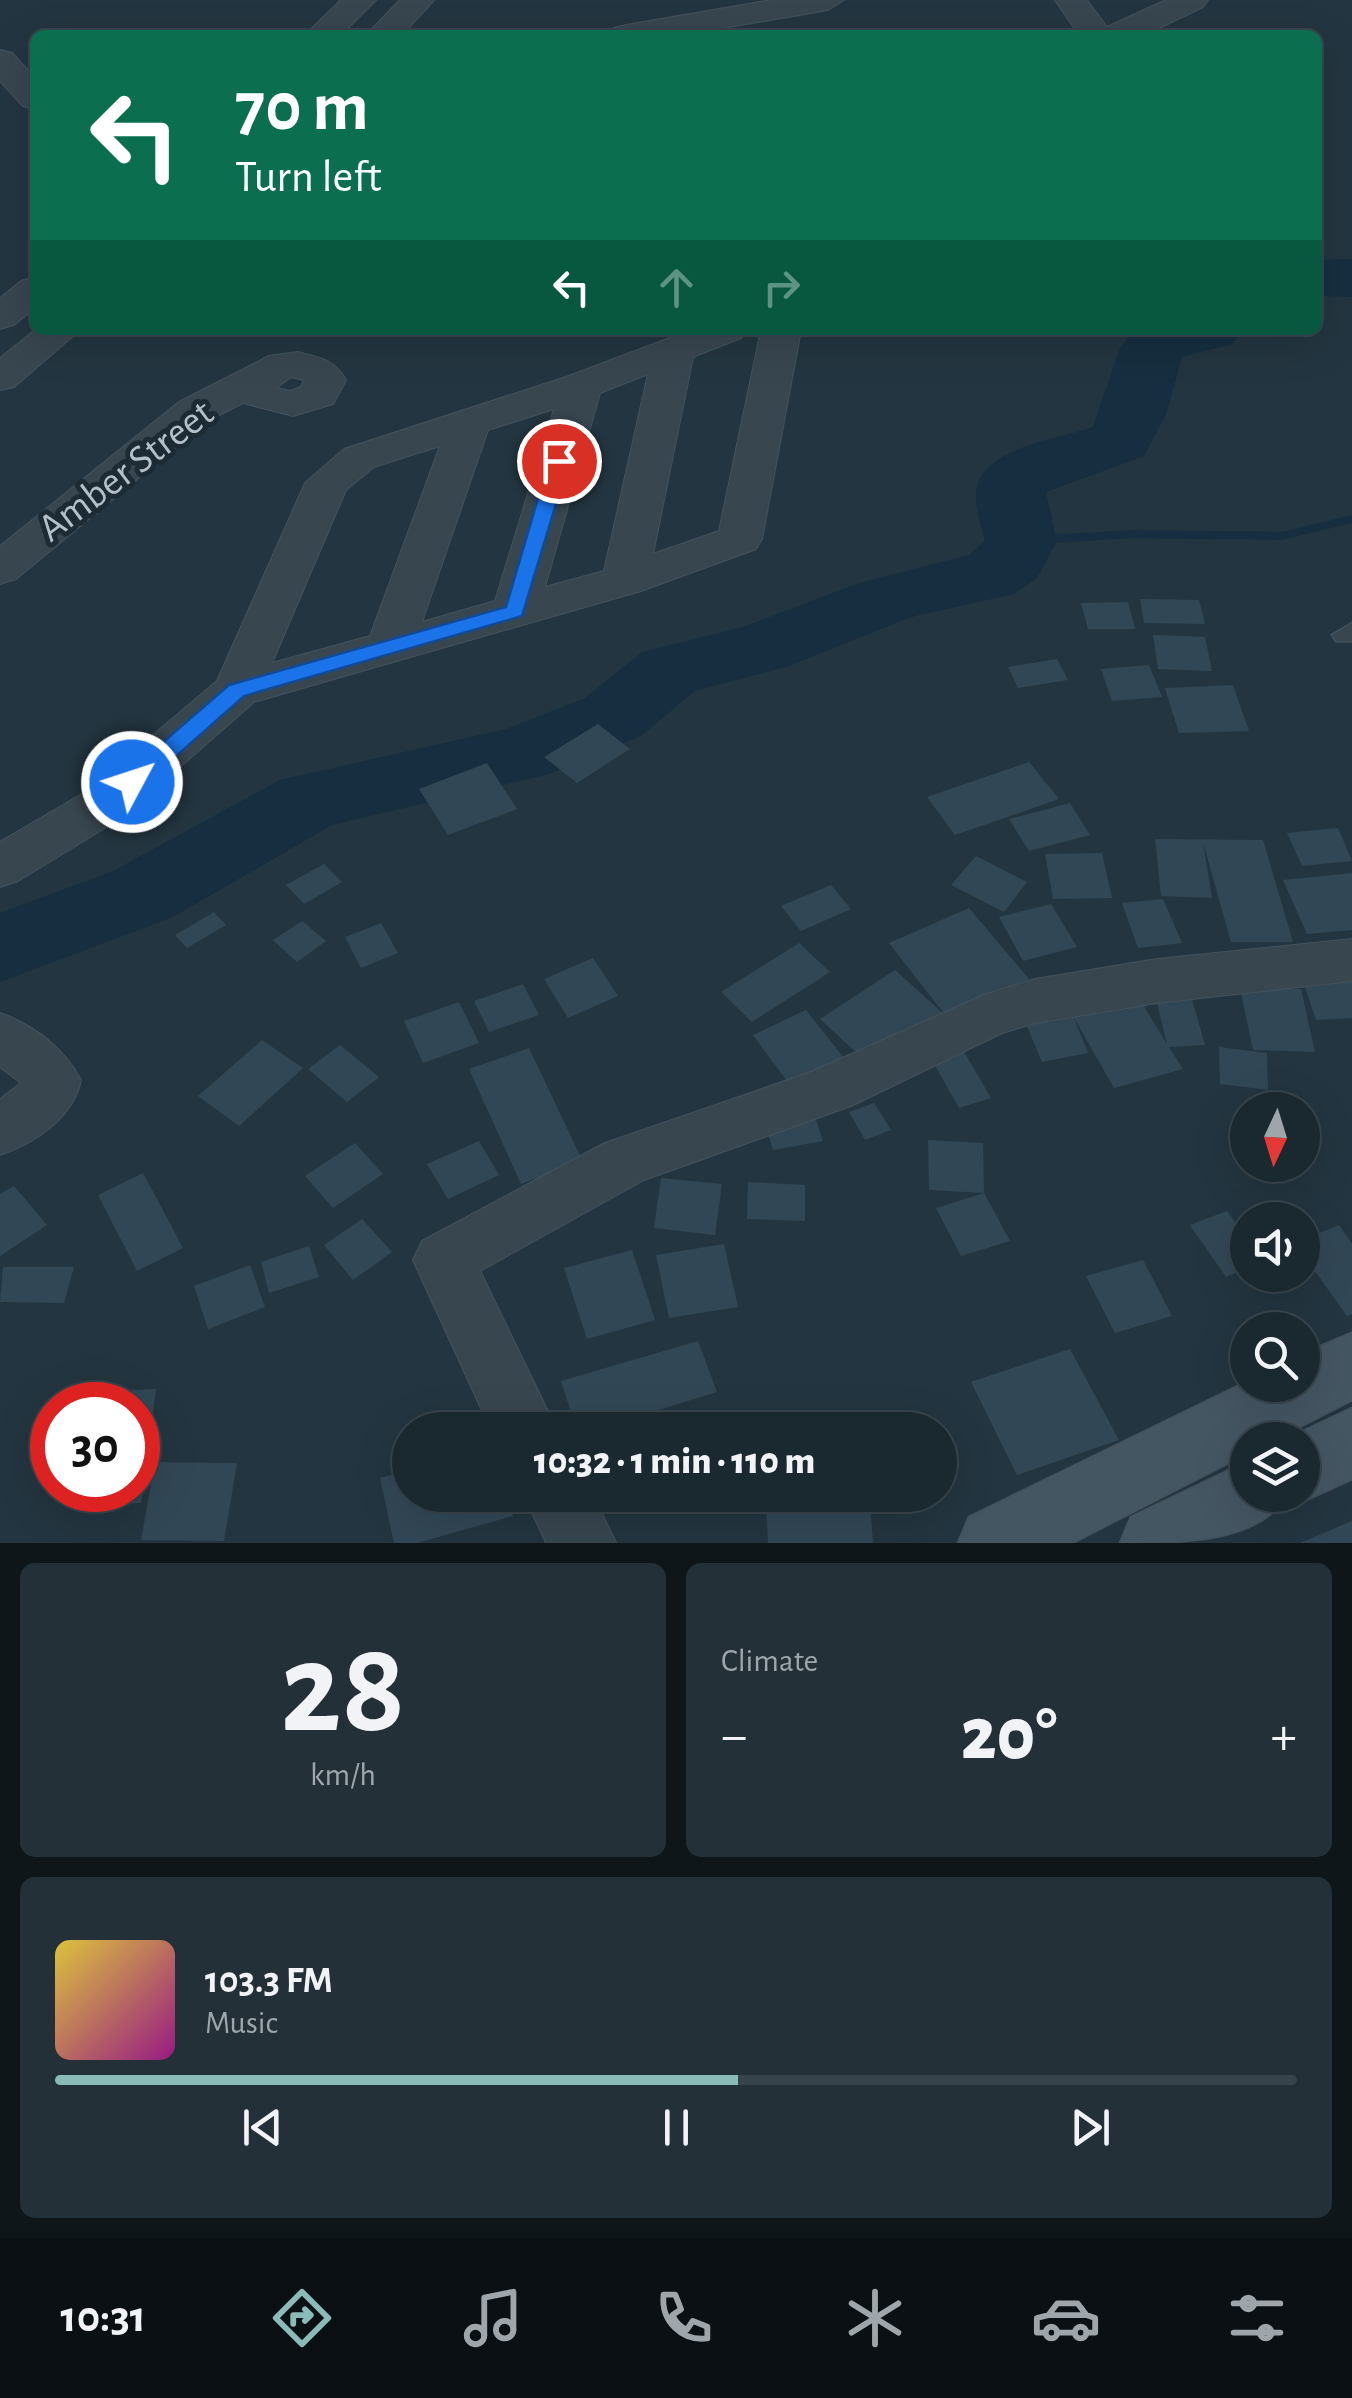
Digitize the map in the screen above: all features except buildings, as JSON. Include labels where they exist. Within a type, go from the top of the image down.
[{"type":"main road","points":[[995,1543],[1352,1365]]},
{"type":"main road","points":[[1320,1459],[1352,1442]]},
{"type":"main road","points":[[1156,1543],[1230,1505]]},
{"type":"street","points":[[327,30],[360,0]]},
{"type":"street","points":[[387,30],[418,0]]},
{"type":"street","points":[[655,30],[828,0]]},
{"type":"street","points":[[1071,0],[1092,30]]},
{"type":"street","points":[[1129,30],[1192,0]]},
{"type":"street","points":[[0,60],[19,95]]},
{"type":"street","points":[[0,317],[30,292]]},
{"type":"street","points":[[0,378],[54,335]]},
{"type":"street","points":[[237,690],[328,483],[340,469],[359,458],[581,386],[714,335]]},
{"type":"street","points":[[12,860],[104,804],[237,690],[625,580],[740,539],[779,335]]},
{"type":"street","points":[[625,580],[674,350]]},
{"type":"street","name":"Amber Street","points":[[0,568],[194,411],[256,382]]},
{"type":"street","points":[[515,611],[581,386]]},
{"type":"street","points":[[390,647],[468,425]]},
{"type":"street","points":[[516,1412],[444,1260],[539,1205],[626,1162],[770,1113],[909,1056],[984,1018],[1036,1001],[1156,981],[1352,960]]},
{"type":"street","points":[[0,1036],[46,1070],[52,1080],[49,1094],[0,1131]]},
{"type":"street","points":[[566,1512],[582,1543]]},
{"type":"waterway","points":[[1322,278],[1352,278]]},
{"type":"waterway","points":[[0,948],[143,894],[309,801],[521,754],[613,717],[669,671],[762,648],[885,600],[947,582],[988,577],[1011,561],[1021,541],[1011,503],[1012,484],[1051,463],[1120,441],[1134,412],[1152,348],[1176,335]]},
{"type":"waterway","points":[[1021,541],[1132,534],[1282,536],[1352,519]]},
{"type":"route","points":[[132,782],[237,690],[515,611],[559,461]]}]
